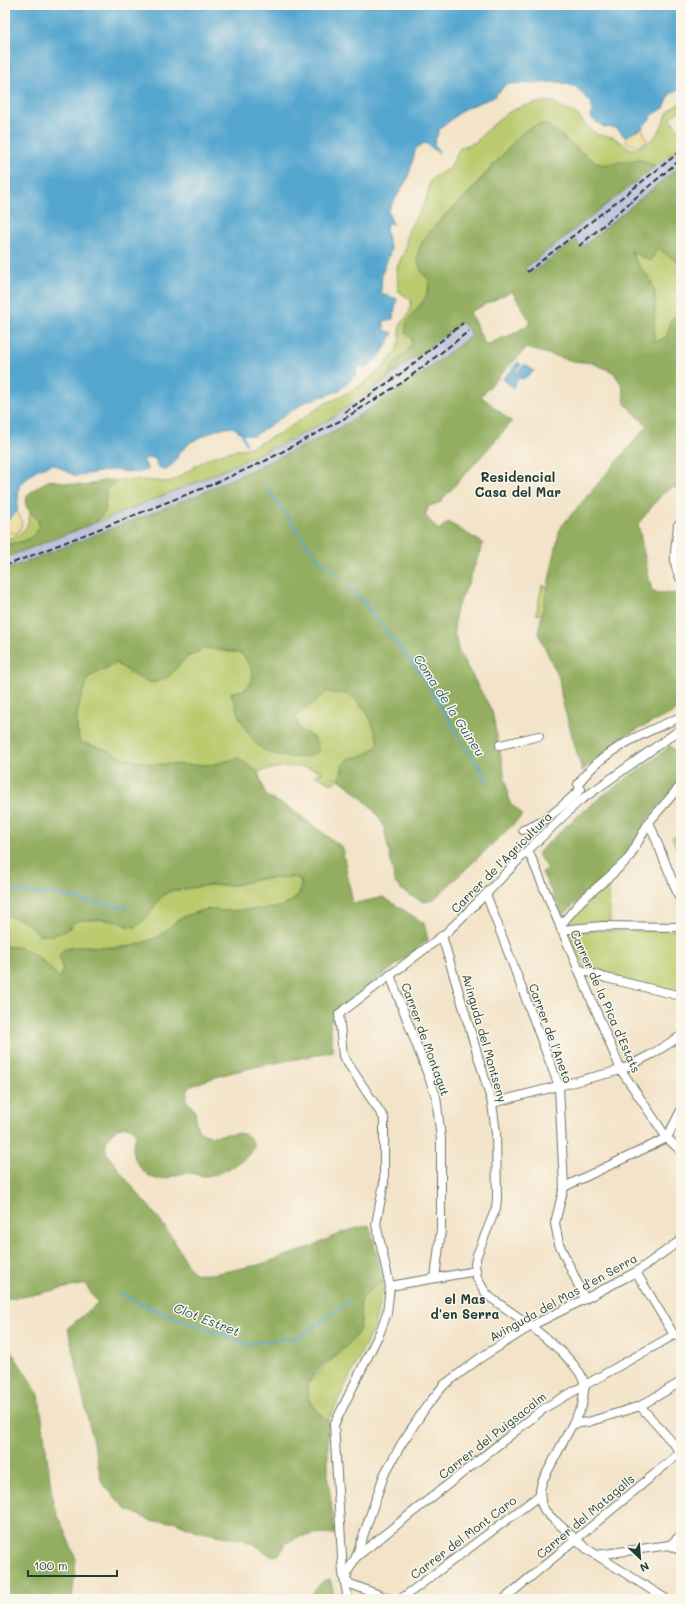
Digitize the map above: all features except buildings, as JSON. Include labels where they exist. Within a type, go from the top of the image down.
[{"type":"street","points":[[678,525],[674,556],[681,579]]},
{"type":"street","points":[[523,830],[553,814],[581,789],[578,784],[588,770],[613,750],[681,717]]},
{"type":"street","name":"Carrer de l'Agricultura","points":[[390,1286],[376,1224],[384,1183],[384,1118],[343,1056],[339,1014],[442,936],[578,802],[681,729]]},
{"type":"street","points":[[500,745],[539,736]]},
{"type":"street","points":[[560,928],[582,900],[629,858],[649,822],[681,785]]},
{"type":"street","points":[[649,822],[681,902]]},
{"type":"street","name":"Carrer de la Pica d'Estats","points":[[528,850],[621,1070],[667,1138],[681,1151]]},
{"type":"street","name":"Carrer de l'Aneto","points":[[486,894],[559,1086],[564,1187],[556,1223],[559,1244],[585,1299]]},
{"type":"street","points":[[560,928],[602,926],[681,927]]},
{"type":"street","name":"Avinguda del Montseny","points":[[442,936],[492,1103],[496,1133],[496,1208],[477,1255],[475,1264],[476,1271],[481,1286],[487,1295],[531,1326],[562,1352],[580,1373],[585,1384]]},
{"type":"street","points":[[578,969],[606,978],[681,996]]},
{"type":"street","name":"Carrer de Montagut","points":[[390,975],[436,1096],[441,1139],[441,1230],[435,1278]]},
{"type":"street","points":[[492,1103],[621,1070],[652,1054],[681,1036]]},
{"type":"street","points":[[564,1187],[667,1138],[681,1110]]},
{"type":"street","name":"Avinguda del Mas d'en Serra","points":[[345,1582],[348,1571],[356,1557],[384,1475],[402,1443],[426,1407],[444,1385],[480,1358],[531,1326],[636,1272],[681,1240]]},
{"type":"street","points":[[348,1599],[343,1573],[334,1425],[380,1332],[387,1313],[390,1286],[476,1271]]},
{"type":"street","points":[[636,1272],[678,1336]]},
{"type":"street","name":"Carrer del Puigsacalm","points":[[356,1557],[546,1407],[585,1384],[678,1336]]},
{"type":"street","points":[[573,1424],[588,1422],[640,1406],[681,1382]]},
{"type":"street","points":[[585,1384],[582,1406],[542,1482],[540,1495],[541,1503],[545,1511],[575,1539],[597,1555],[666,1599]]},
{"type":"street","points":[[640,1406],[681,1452]]},
{"type":"street","name":"Carrer del Matagalls","points":[[504,1599],[681,1452]]},
{"type":"street","name":"Carrer del Mont Caro","points":[[401,1599],[540,1495]]},
{"type":"street","points":[[597,1555],[670,1545],[681,1535]]},
{"type":"street","points":[[670,1545],[681,1551]]},
{"type":"street","points":[[345,1582],[390,1599]]},
{"type":"shaded area","points":[[681,146],[681,165],[581,248],[575,240],[530,274],[525,268]]},
{"type":"shaded area","points":[[462,322],[472,335],[424,372],[339,428],[283,456],[195,496],[5,570],[5,558],[197,482],[292,439],[332,418]]},
{"type":"green space","points":[[543,102],[553,102],[574,113],[579,116],[584,124],[598,135],[613,137],[631,149],[646,143],[653,138],[658,133],[668,112],[681,103],[681,110],[670,118],[681,133],[681,146],[656,166],[638,159],[602,165],[586,156],[549,126],[533,126],[520,135],[463,199],[442,218],[419,265],[423,274],[429,280],[424,299],[406,325],[408,335],[412,338],[412,343],[406,353],[393,366],[389,377],[332,418],[292,439],[197,482],[95,523],[105,512],[106,490],[118,480],[166,482],[174,480],[208,458],[251,447],[284,431],[321,406],[358,387],[385,365],[396,351],[400,339],[400,326],[410,311],[410,299],[398,291],[397,267],[405,250],[408,231],[426,200],[430,182],[433,178],[450,168],[460,148],[476,142],[488,129],[507,113],[523,106]]},
{"type":"green space","points":[[539,124],[549,126],[586,156],[602,165],[638,159],[656,166],[525,268],[530,274],[576,240],[581,248],[681,165],[681,264],[658,248],[650,261],[631,251],[636,262],[650,279],[655,293],[654,342],[667,337],[671,320],[681,310],[681,493],[674,487],[663,493],[638,524],[652,592],[676,594],[681,597],[681,706],[672,713],[628,734],[582,771],[562,700],[559,678],[538,633],[560,528],[647,426],[625,404],[622,385],[613,372],[592,363],[573,361],[526,348],[481,396],[512,422],[439,503],[429,506],[425,515],[438,530],[448,522],[483,543],[468,584],[456,610],[454,631],[459,652],[492,711],[510,803],[523,815],[433,900],[424,902],[403,891],[395,883],[384,827],[380,819],[373,809],[351,788],[340,780],[343,765],[348,758],[365,754],[379,744],[367,712],[351,695],[327,692],[295,717],[300,729],[315,739],[319,752],[300,757],[282,756],[266,751],[256,744],[247,731],[236,708],[231,692],[245,690],[253,678],[250,665],[241,653],[206,648],[187,657],[166,679],[152,683],[139,678],[116,663],[89,677],[78,709],[77,725],[80,742],[104,749],[126,759],[153,764],[211,765],[238,758],[258,772],[266,796],[288,807],[342,847],[353,904],[383,897],[424,923],[428,940],[336,1012],[330,1023],[333,1051],[242,1070],[206,1080],[189,1087],[187,1100],[195,1112],[199,1130],[212,1136],[236,1133],[244,1134],[250,1138],[254,1146],[246,1157],[233,1167],[209,1176],[187,1173],[158,1179],[145,1173],[135,1160],[133,1149],[136,1133],[132,1128],[127,1126],[116,1130],[111,1134],[106,1144],[106,1150],[109,1157],[160,1221],[177,1245],[189,1267],[196,1274],[213,1274],[258,1265],[306,1249],[343,1232],[369,1225],[384,1281],[368,1291],[363,1298],[360,1308],[361,1324],[352,1341],[318,1370],[307,1384],[309,1401],[328,1421],[328,1477],[335,1534],[321,1533],[298,1537],[286,1543],[279,1554],[271,1556],[254,1544],[244,1540],[200,1532],[173,1521],[154,1522],[126,1509],[102,1483],[68,1328],[98,1303],[85,1284],[5,1299],[5,947],[22,948],[30,952],[60,978],[63,970],[59,955],[64,949],[81,946],[116,948],[134,946],[158,937],[185,916],[209,909],[226,911],[277,908],[292,901],[299,895],[302,887],[300,879],[293,877],[259,879],[235,885],[209,885],[170,891],[163,895],[156,903],[148,917],[136,927],[102,919],[76,921],[68,929],[55,935],[39,935],[28,924],[16,918],[5,916],[5,570],[195,496],[310,443],[339,428],[368,410],[424,372],[472,335],[462,322],[389,377],[393,366],[406,353],[412,343],[412,338],[406,334],[406,323],[428,294],[429,280],[421,270],[418,262],[418,254],[422,243],[438,222],[463,199],[520,135],[529,128]],"holes":[[[512,291],[531,323],[513,334],[485,345],[470,312]]]},
{"type":"green space","points":[[658,248],[681,264],[681,310],[671,320],[667,337],[654,342],[655,293],[650,279],[636,262],[631,250],[650,261]]},
{"type":"green space","points":[[50,480],[85,486],[105,480],[118,480],[106,490],[105,512],[95,523],[5,558],[5,544],[16,543],[28,539],[36,533],[39,522],[26,506],[27,496],[40,485]]},
{"type":"green space","points":[[30,512],[38,521],[38,530],[27,540],[15,544],[5,544],[5,539],[16,536],[23,531],[28,523]]},
{"type":"green space","points":[[542,585],[548,587],[543,615],[536,614]]},
{"type":"green space","points":[[206,648],[242,654],[250,665],[253,678],[245,690],[231,693],[241,720],[315,739],[300,729],[295,717],[327,691],[350,695],[358,700],[370,717],[379,744],[370,753],[343,765],[340,780],[333,777],[336,781],[331,784],[315,775],[323,772],[315,769],[282,767],[258,772],[238,758],[211,765],[153,764],[126,759],[104,749],[80,742],[77,725],[78,709],[89,677],[116,663],[139,678],[166,679],[187,657]]},
{"type":"green space","points":[[670,746],[681,756],[681,779],[647,820],[626,857],[563,915],[542,872],[548,869],[537,854],[585,810]]},
{"type":"green space","points":[[681,834],[681,860],[672,837]]},
{"type":"green space","points":[[293,877],[300,879],[300,890],[294,899],[286,905],[249,911],[207,909],[184,917],[159,936],[140,944],[121,947],[81,946],[60,963],[63,970],[60,978],[30,952],[22,948],[5,947],[5,916],[16,918],[24,922],[39,935],[70,928],[75,921],[109,920],[128,927],[148,917],[156,903],[163,895],[170,891],[210,885],[235,885],[259,879]]},
{"type":"green space","points":[[609,883],[610,921],[571,926],[569,917]]},
{"type":"green space","points":[[681,930],[681,993],[586,970],[576,956],[568,940],[567,931]]},
{"type":"green space","points":[[384,1281],[374,1327],[328,1421],[309,1401],[307,1384],[349,1343],[361,1324],[361,1298],[367,1291]]},
{"type":"green space","points":[[5,1345],[8,1346],[39,1395],[53,1503],[76,1559],[72,1599],[5,1599]]},
{"type":"green space","points":[[330,1579],[335,1599],[307,1599],[323,1581]]},
{"type":"sand","points":[[642,128],[647,140],[638,145],[627,143],[625,137]]},
{"type":"sand","points":[[17,512],[21,517],[21,528],[17,533],[10,533],[5,530],[5,524]]},
{"type":"water","points":[[5,5],[681,5],[681,89],[670,94],[664,108],[653,115],[642,128],[625,137],[617,128],[604,127],[591,118],[592,104],[576,87],[559,82],[507,84],[494,97],[464,109],[440,129],[434,143],[439,153],[425,143],[416,148],[408,178],[388,211],[393,224],[387,223],[386,231],[391,250],[382,274],[381,293],[397,299],[393,319],[384,321],[384,330],[393,333],[381,355],[366,368],[359,366],[356,368],[357,374],[339,391],[305,402],[254,436],[242,434],[233,427],[218,429],[191,442],[179,453],[175,462],[167,470],[157,466],[155,458],[143,459],[148,470],[137,473],[113,470],[75,476],[53,464],[36,470],[19,486],[17,512],[5,524]]},
{"type":"water","points":[[518,362],[521,365],[515,372],[517,373],[525,364],[534,371],[523,379],[518,378],[513,388],[503,379]]},
{"type":"waterway","name":"Coma de la Guineu","points":[[242,434],[246,444]]},
{"type":"waterway","name":"Coma de la Guineu","points":[[266,487],[318,559],[340,577]]},
{"type":"waterway","name":"Coma de la Guineu","points":[[349,585],[422,675],[461,740],[488,781]]},
{"type":"waterway","points":[[5,891],[16,890],[36,894],[54,894],[95,903],[126,907]]},
{"type":"waterway","name":"Clot Estret","points":[[122,1294],[146,1306],[246,1344],[299,1337],[349,1301]]},
{"type":"railway","points":[[527,272],[681,151]]},
{"type":"railway","points":[[579,246],[681,159]]},
{"type":"railway","points":[[345,412],[399,375],[463,323]]},
{"type":"railway","points":[[5,566],[211,485],[265,461],[347,417],[403,382],[469,331]]},
{"type":"district","name":"Residencial Casa del Mar","points":[[518,484]]},
{"type":"district","name":"el Mas d'en Serra","points":[[465,1306]]}]
